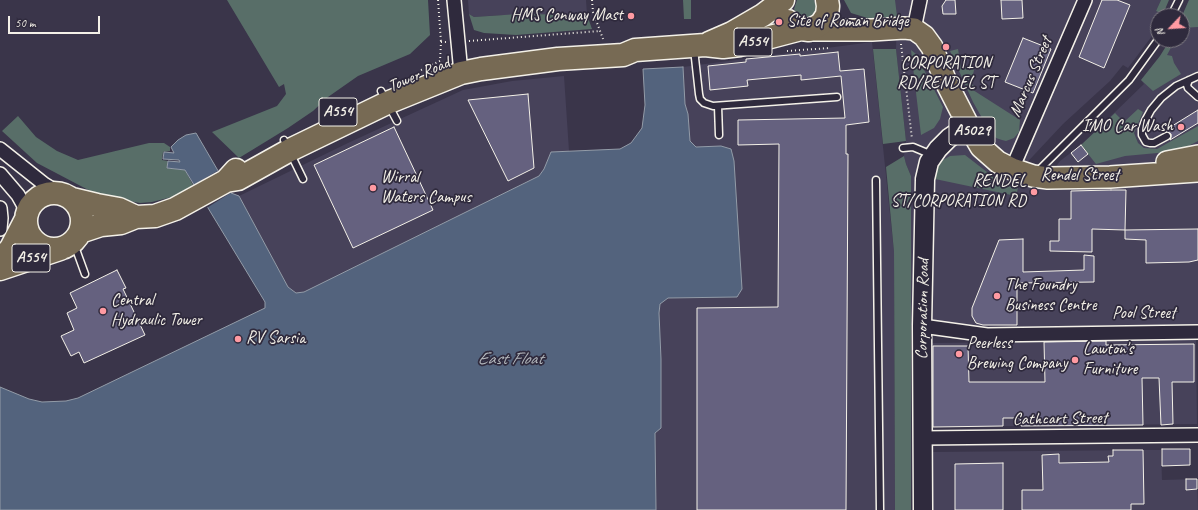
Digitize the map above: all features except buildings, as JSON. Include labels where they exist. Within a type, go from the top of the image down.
[{"type":"highway","name":"Tower Road","points":[[699,45],[732,33],[763,15],[784,0]]},
{"type":"highway","name":"A554","points":[[784,0],[786,18],[791,24],[805,29],[816,27],[825,20],[828,10],[827,1]]},
{"type":"highway","name":"Tower Road","points":[[71,241],[101,225],[121,223],[136,217],[164,213],[175,209],[226,181],[236,169],[287,145],[389,105],[442,63],[481,69],[558,59],[623,55],[635,50],[699,45],[723,47],[740,46],[805,29]]},
{"type":"highway","name":"Tower Road","points":[[460,66],[480,53],[624,44],[635,50]]},
{"type":"highway","name":"A554","points":[[0,261],[11,248],[34,200],[50,193],[119,209],[136,217]]},
{"type":"highway","points":[[64,196],[76,203],[81,213],[82,225],[71,241]]},
{"type":"highway","name":"A554","points":[[26,216],[29,234],[37,244],[50,249],[71,241]]},
{"type":"highway","name":"A554","points":[[0,270],[71,241]]},
{"type":"main road","points":[[827,1],[850,22],[872,30]]},
{"type":"main road","points":[[805,29],[872,30],[904,28],[907,35]]},
{"type":"main road","name":"Rendel Street","points":[[907,35],[924,36],[932,47],[946,82],[968,125],[982,147],[998,162],[1012,169],[1033,176],[1048,178],[1198,172]]},
{"type":"main road","name":"Corporation Road","points":[[923,510],[922,326],[925,179],[929,162],[933,155],[949,138],[968,125]]},
{"type":"main road","points":[[1088,177],[1136,166],[1174,162],[1198,156]]},
{"type":"main road","points":[[1156,174],[1184,178],[1198,182]]},
{"type":"street","points":[[454,0],[460,66]]},
{"type":"street","points":[[907,35],[920,0]]},
{"type":"street","name":"Marcus Street","points":[[1012,169],[1085,0]]},
{"type":"street","points":[[0,149],[44,184],[64,196]]},
{"type":"street","points":[[0,174],[18,195],[26,216]]},
{"type":"street","points":[[0,208],[0,229]]},
{"type":"street","name":"Pool Street","points":[[922,326],[987,334],[1198,332]]},
{"type":"street","name":"Cathcart Street","points":[[923,438],[1198,435]]},
{"type":"lane","points":[[699,45],[699,94],[700,99],[704,103],[718,106],[837,97]]},
{"type":"lane","points":[[1033,176],[1129,80],[1152,48]]},
{"type":"lane","points":[[1167,136],[1154,143],[1150,143],[1143,139],[1142,129],[1151,110],[1161,98],[1176,86],[1198,76]]},
{"type":"lane","points":[[1189,80],[1187,85],[1188,88],[1198,98]]},
{"type":"lane","points":[[718,106],[719,135]]},
{"type":"lane","points":[[287,145],[303,179]]},
{"type":"lane","points":[[903,148],[913,148],[933,155]]},
{"type":"lane","points":[[876,180],[880,510]]},
{"type":"lane","points":[[71,241],[85,274]]},
{"type":"path","points":[[438,0],[441,42]]},
{"type":"path","points":[[592,0],[593,12],[606,46]]},
{"type":"path","points":[[907,35],[913,148]]},
{"type":"path","points":[[783,52],[830,48]]},
{"type":"shaded area","points":[[468,0],[586,0],[587,15],[502,15],[474,17],[469,14]]},
{"type":"shaded area","points":[[859,0],[1161,0],[1157,8],[1150,8],[1150,39],[1128,68],[1123,65],[1110,81],[1063,124],[1019,171],[1048,178],[1060,161],[1081,145],[1144,84],[1141,80],[1165,48],[1190,48],[1190,8],[1186,8],[1189,0],[1198,0],[1198,332],[987,335],[911,325],[911,176],[904,156],[906,141],[896,49],[897,17]]},
{"type":"shaded area","points":[[872,42],[894,252],[895,510],[656,510],[655,433],[661,428],[660,304],[668,298],[737,297],[742,289],[734,161],[731,150],[721,146],[695,147],[690,141],[688,114],[685,104],[683,67]]},
{"type":"shaded area","points":[[564,76],[569,151],[551,152],[544,169],[539,176],[304,292],[296,293],[288,287],[239,196],[348,143],[463,90],[512,81]]},
{"type":"shaded area","points":[[1196,340],[1197,424],[932,427],[931,343]]},
{"type":"shaded area","points":[[1161,450],[1162,480],[1197,479],[1198,510],[933,510],[932,452]]},
{"type":"green space","points":[[227,0],[428,0],[430,35],[410,54],[358,76],[328,97],[313,111],[239,158],[212,132],[277,106],[286,94],[284,84],[279,87]]},
{"type":"green space","points":[[683,0],[691,0],[691,19],[684,19]]},
{"type":"green space","points":[[797,0],[814,0],[817,9],[814,16],[803,19],[797,15],[794,9]]},
{"type":"green space","points":[[844,0],[895,0],[897,16],[874,20],[851,13]]},
{"type":"green space","points":[[1161,0],[1169,0],[1166,8],[1157,8]]},
{"type":"green space","points":[[1189,0],[1198,0],[1198,27],[1190,28],[1190,8],[1186,8]]},
{"type":"green space","points":[[469,14],[474,17],[519,14],[587,15],[592,29],[516,35],[484,33],[474,30]]},
{"type":"green space","points":[[1165,48],[1171,48],[1167,55],[1172,56],[1174,63],[1181,74],[1153,91],[1141,80]]},
{"type":"green space","points":[[873,49],[896,49],[906,141],[883,144]]},
{"type":"green space","points":[[958,49],[961,67],[975,66],[971,83],[974,86],[973,90],[1020,120],[1019,132],[1014,138],[1006,141],[996,138],[986,125],[973,102],[950,51]]},
{"type":"green space","points":[[911,50],[916,54],[943,107],[940,119],[934,128],[921,135]]},
{"type":"green space","points":[[1138,109],[1143,112],[1134,133],[1138,143],[1144,148],[1157,149],[1198,126],[1198,141],[1179,151],[1125,156],[1096,164],[1081,145],[1115,113],[1124,122]]},
{"type":"green space","points":[[18,116],[36,137],[57,151],[78,160],[149,143],[164,143],[170,147],[170,151],[163,152],[162,160],[168,161],[167,168],[185,170],[193,185],[176,196],[152,202],[140,203],[96,194],[37,163],[2,131]]},
{"type":"green space","points":[[965,155],[996,179],[1009,186],[1018,188],[1016,196],[935,179],[937,168],[943,160],[950,156]]},
{"type":"green space","points":[[904,156],[911,176],[911,510],[895,510],[894,252],[886,167]]},
{"type":"water","name":"East Float","points":[[683,67],[685,104],[688,114],[690,141],[696,147],[721,146],[731,149],[734,161],[742,289],[737,297],[668,298],[660,304],[661,428],[655,433],[656,510],[0,510],[0,387],[29,399],[42,402],[66,401],[78,398],[265,308],[265,302],[185,170],[167,168],[168,161],[180,162],[179,160],[163,159],[164,152],[174,153],[171,147],[178,140],[186,135],[196,133],[231,193],[239,196],[288,287],[296,293],[304,292],[539,176],[544,169],[551,152],[620,149],[631,143],[642,128],[645,105],[643,69]]},
{"type":"pier","points":[[219,170],[232,192],[205,209],[192,186]]},
{"type":"place","name":"HMS Conway Mast","points":[[631,16]]},
{"type":"place","name":"Site of Roman Bridge","points":[[779,22]]},
{"type":"place","name":"CORPORATION RD/RENDEL ST","points":[[946,47]]},
{"type":"place","name":"IMO Car Wash","points":[[1181,127]]},
{"type":"place","name":"Wirral Waters Campus","points":[[373,188]]},
{"type":"place","name":"RENDEL ST/CORPORATION RD","points":[[1034,192]]},
{"type":"place","name":"The Foundry Business Centre","points":[[997,296]]},
{"type":"place","name":"Central Hydraulic Tower","points":[[103,311]]},
{"type":"place","name":"RV Sarsia","points":[[238,339]]},
{"type":"place","name":"Peerless Brewing Company","points":[[959,354]]},
{"type":"place","name":"Lawton's Furniture","points":[[1075,360]]}]
